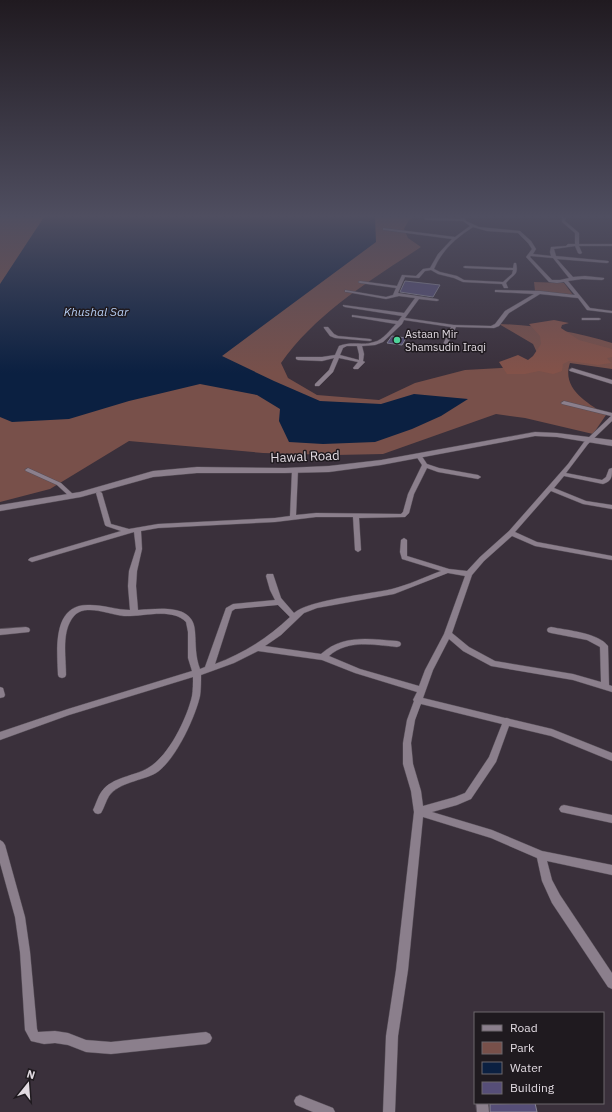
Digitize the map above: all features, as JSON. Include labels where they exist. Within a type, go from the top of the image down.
[{"type":"main road","name":"Hawal Road","points":[[0,512],[46,505],[131,483],[166,477],[355,470],[422,460],[527,439],[555,438],[612,446]]},
{"type":"main road","name":"Hawal Road","points":[[588,442],[612,443]]},
{"type":"main road","name":"Hawal Road","points":[[0,508],[95,493]]},
{"type":"street","points":[[398,296],[395,294],[397,287],[404,276],[417,277],[424,270],[432,269],[437,273],[459,277],[463,281],[504,283]]},
{"type":"street","points":[[504,283],[507,278],[514,276],[515,269]]},
{"type":"street","points":[[540,269],[552,281],[602,279]]},
{"type":"street","points":[[564,269],[572,279]]},
{"type":"street","points":[[566,281],[589,309],[612,312]]},
{"type":"street","points":[[360,282],[397,287]]},
{"type":"street","points":[[504,283],[509,290]]},
{"type":"street","points":[[497,291],[509,290],[540,292],[578,297]]},
{"type":"street","points":[[347,291],[386,298],[398,296],[437,300]]},
{"type":"street","points":[[354,316],[403,319],[454,326],[492,327],[497,325],[507,312],[540,292]]},
{"type":"street","points":[[317,385],[331,371],[343,346],[375,344],[380,341],[403,319],[417,298]]},
{"type":"street","points":[[345,306],[403,319]]},
{"type":"street","points":[[584,319],[598,321],[601,311]]},
{"type":"street","points":[[442,350],[454,326]]},
{"type":"street","points":[[326,328],[332,335],[337,337],[380,341]]},
{"type":"street","points":[[356,368],[362,362],[363,354],[359,345]]},
{"type":"street","points":[[298,358],[322,360],[337,356],[362,362]]},
{"type":"street","points":[[572,370],[612,382]]},
{"type":"street","points":[[564,403],[580,408],[594,409],[612,414]]},
{"type":"street","points":[[389,1112],[392,1036],[402,970],[419,812],[416,791],[408,764],[407,743],[411,720],[419,695],[429,670],[448,634],[469,574],[482,559],[512,533],[588,442],[612,418]]},
{"type":"street","points":[[32,560],[133,530],[179,524],[260,521],[316,515],[403,516],[406,513],[422,460],[445,471],[478,477]]},
{"type":"street","points":[[28,470],[59,484],[72,496]]},
{"type":"street","points":[[562,474],[602,482],[607,481],[611,470]]},
{"type":"street","points":[[293,518],[295,472]]},
{"type":"street","points":[[549,488],[585,503],[612,507]]},
{"type":"street","points":[[95,493],[108,525],[133,530]]},
{"type":"street","points":[[356,516],[358,550]]},
{"type":"street","points":[[133,530],[139,549],[133,571],[132,586],[134,612]]},
{"type":"street","points":[[512,533],[535,544],[612,558]]},
{"type":"street","points":[[404,540],[404,557],[448,571],[469,574]]},
{"type":"street","points":[[0,736],[68,712],[197,673],[230,661],[257,648],[278,633],[300,611],[316,606],[394,591],[448,571]]},
{"type":"street","points":[[270,576],[274,593],[279,602],[294,617]]},
{"type":"street","points":[[209,668],[229,610],[232,606],[279,602]]},
{"type":"street","points":[[62,675],[62,633],[66,622],[72,613],[81,608],[92,608],[113,612],[170,612],[182,615],[188,619],[191,624],[192,658],[197,673],[194,703],[171,751],[165,760],[149,772],[112,788],[104,798],[98,810]]},
{"type":"street","points":[[0,632],[26,630]]},
{"type":"street","points":[[448,634],[466,649],[494,664],[573,678],[608,687],[604,646],[602,643],[552,630]]},
{"type":"street","points":[[323,657],[330,649],[347,642],[396,644]]},
{"type":"street","points":[[257,648],[323,657],[419,695],[552,733],[612,756]]},
{"type":"street","points":[[419,812],[457,801],[468,796],[493,759],[507,721]]},
{"type":"street","points":[[564,810],[612,819]]},
{"type":"street","points":[[419,812],[492,834],[542,855],[612,870]]},
{"type":"street","points":[[0,845],[20,917],[31,1030],[35,1037],[55,1037],[68,1039],[86,1046],[111,1048],[206,1038]]},
{"type":"street","points":[[542,855],[547,882],[556,899],[612,983]]},
{"type":"street","points":[[300,1102],[329,1112]]},
{"type":"green space","points":[[0,269],[388,269],[327,313],[295,345],[281,363],[288,378],[317,395],[379,400],[415,383],[465,370],[517,367],[539,357],[533,344],[499,324],[528,326],[570,332],[612,343],[612,369],[570,363],[568,372],[569,380],[578,394],[606,415],[593,434],[525,418],[496,414],[383,454],[336,455],[263,453],[129,441],[50,489],[0,502]]},
{"type":"green space","points":[[534,282],[564,283],[573,295],[535,291]]},
{"type":"shaded area","points":[[554,320],[569,323],[562,325],[561,328],[579,340],[612,349],[612,357],[607,358],[611,363],[598,365],[569,361],[563,364],[562,371],[553,374],[539,371],[525,374],[507,374],[499,362],[518,355],[528,360],[533,356],[541,344],[540,336],[529,324]]},
{"type":"water","name":"Khushal Sar","points":[[10,269],[340,269],[222,356],[320,401],[381,404],[414,394],[468,399],[441,416],[412,429],[375,442],[323,444],[289,442],[279,421],[280,409],[257,395],[200,384],[129,401],[69,419],[12,422],[0,417],[0,284]]},
{"type":"building","points":[[405,281],[440,285],[433,297],[400,292]]},
{"type":"building","name":"Astaan Mir Shamsudin Iraqi","points":[[392,336],[406,338],[402,345],[387,343]]},
{"type":"building","points":[[490,1104],[535,1104],[537,1112],[490,1112]]},
{"type":"place","name":"Astaan Mir Shamsudin Iraqi","points":[[397,340]]}]
